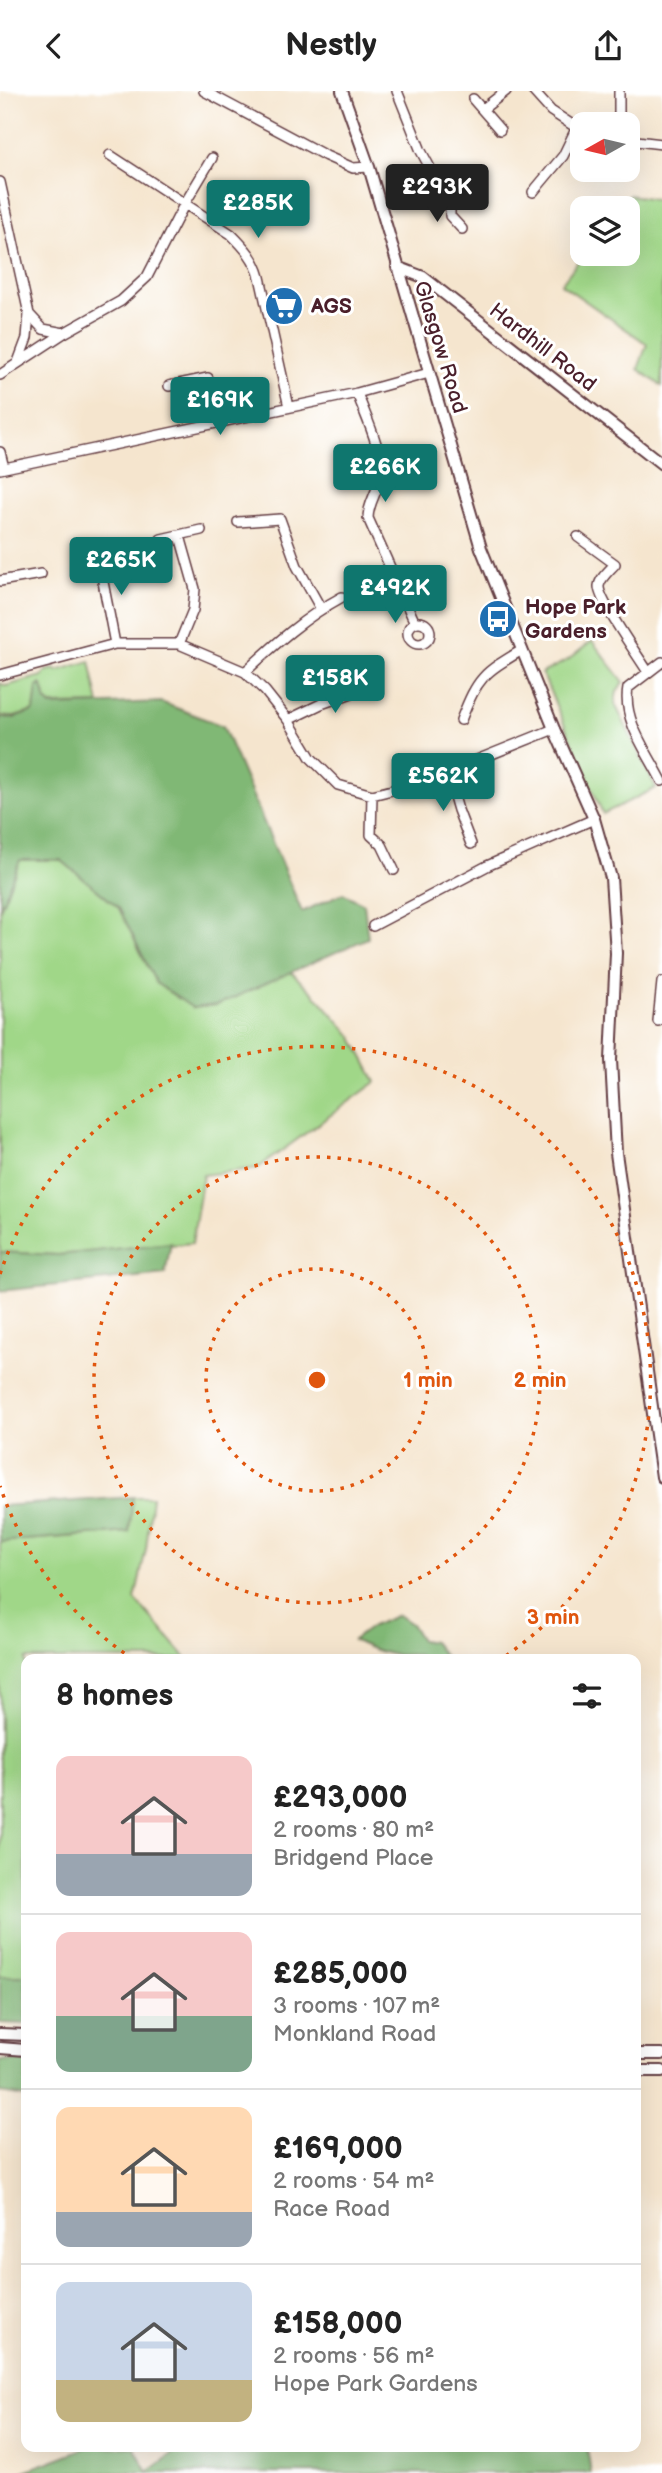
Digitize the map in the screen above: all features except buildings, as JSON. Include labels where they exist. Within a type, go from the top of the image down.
[{"type":"main road","name":"Glasgow Road","points":[[342,91],[369,167],[481,548],[554,729],[594,819],[611,878],[616,953],[611,1060],[616,1153],[662,1477]]},
{"type":"main road","name":"Hardhill Road","points":[[397,267],[423,277],[662,464]]},
{"type":"main road","points":[[0,2034],[21,2035]]},
{"type":"main road","points":[[0,2048],[21,2050]]},
{"type":"main road","points":[[641,2054],[662,2054]]},
{"type":"main road","points":[[641,2071],[662,2071]]},
{"type":"street","points":[[204,91],[342,163],[353,168],[369,167]]},
{"type":"street","points":[[397,91],[421,151],[450,205],[450,216],[462,229]]},
{"type":"street","points":[[483,109],[506,91]]},
{"type":"street","points":[[533,91],[551,111],[570,125]]},
{"type":"street","points":[[619,91],[620,112]]},
{"type":"street","points":[[472,99],[500,130]]},
{"type":"street","points":[[640,141],[662,144]]},
{"type":"street","points":[[533,192],[570,144]]},
{"type":"street","points":[[110,155],[231,234],[248,251],[256,264],[289,407]]},
{"type":"street","points":[[0,375],[64,333],[121,301],[147,277],[212,158]]},
{"type":"street","points":[[0,182],[29,314],[27,338],[18,362]]},
{"type":"street","points":[[450,205],[472,196]]},
{"type":"street","points":[[29,314],[43,329],[64,333]]},
{"type":"street","points":[[0,452],[2,468],[357,393],[429,373]]},
{"type":"street","points":[[169,386],[208,378],[218,422]]},
{"type":"street","points":[[357,393],[380,460],[380,478],[368,509],[368,518],[415,623]]},
{"type":"street","points":[[239,522],[280,519],[297,566],[321,609]]},
{"type":"street","points":[[160,539],[201,530]]},
{"type":"street","points":[[179,644],[193,610],[195,589],[180,536]]},
{"type":"street","points":[[578,537],[615,564],[601,580],[599,588],[648,672]]},
{"type":"street","points":[[78,561],[116,552]]},
{"type":"street","points":[[98,556],[115,644]]},
{"type":"street","points":[[0,581],[41,574]]},
{"type":"street","points":[[245,672],[282,638],[342,597]]},
{"type":"street","points":[[0,675],[115,644],[179,644],[245,672],[265,691],[288,720],[311,758],[338,785],[372,795],[447,772],[554,729]]},
{"type":"street","points":[[461,720],[475,685],[491,669],[522,650]]},
{"type":"street","points":[[662,662],[628,688],[625,703],[634,728],[662,781]]},
{"type":"street","points":[[288,720],[371,685]]},
{"type":"street","points":[[447,772],[471,844]]},
{"type":"street","points":[[372,795],[371,835],[382,845],[394,870]]},
{"type":"street","points":[[373,926],[487,866],[594,819]]},
{"type":"street","points":[[658,1021],[662,982]]},
{"type":"green space","points":[[640,197],[662,200],[662,386],[638,369],[647,344],[561,284],[575,266],[640,266]]},
{"type":"green space","points":[[592,641],[624,682],[617,691],[615,704],[656,788],[603,814],[542,673],[568,660]]},
{"type":"green space","points":[[90,661],[99,704],[51,705],[47,702],[41,684],[37,687],[34,711],[14,717],[0,716],[0,683],[6,686],[42,676],[46,671],[57,671]]},
{"type":"green space","points":[[42,685],[46,701],[51,706],[161,702],[223,726],[302,912],[343,893],[364,904],[368,938],[217,1005],[193,1008],[156,983],[119,908],[61,860],[20,860],[0,909],[0,717],[14,718],[34,711],[37,687]]},
{"type":"green space","points":[[19,860],[61,860],[119,908],[156,983],[193,1008],[217,1005],[291,972],[352,1036],[376,1082],[258,1168],[203,1175],[192,1243],[58,1255],[0,1252],[0,909]]},
{"type":"green space","points":[[171,1243],[165,1274],[0,1291],[0,1252],[58,1255]]},
{"type":"green space","points":[[133,1497],[152,1497],[146,1549],[135,1599],[183,1654],[21,1654],[21,1976],[0,1976],[0,1542],[129,1532]]},
{"type":"green space","points":[[133,1497],[129,1532],[0,1542],[0,1506]]},
{"type":"green space","points":[[398,1615],[411,1624],[421,1640],[433,1642],[443,1654],[390,1654],[353,1640],[372,1626]]},
{"type":"green space","points":[[0,1976],[21,1976],[21,2024],[0,2023]]},
{"type":"green space","points":[[0,2060],[21,2061],[21,2096],[0,2093]]},
{"type":"green space","points":[[75,2452],[137,2452],[148,2472],[175,2452],[588,2452],[591,2473],[61,2472],[20,2473]]},
{"type":"place","name":"AGS","points":[[284,306]]},
{"type":"place","name":"Hope Park Gardens","points":[[498,619]]}]
